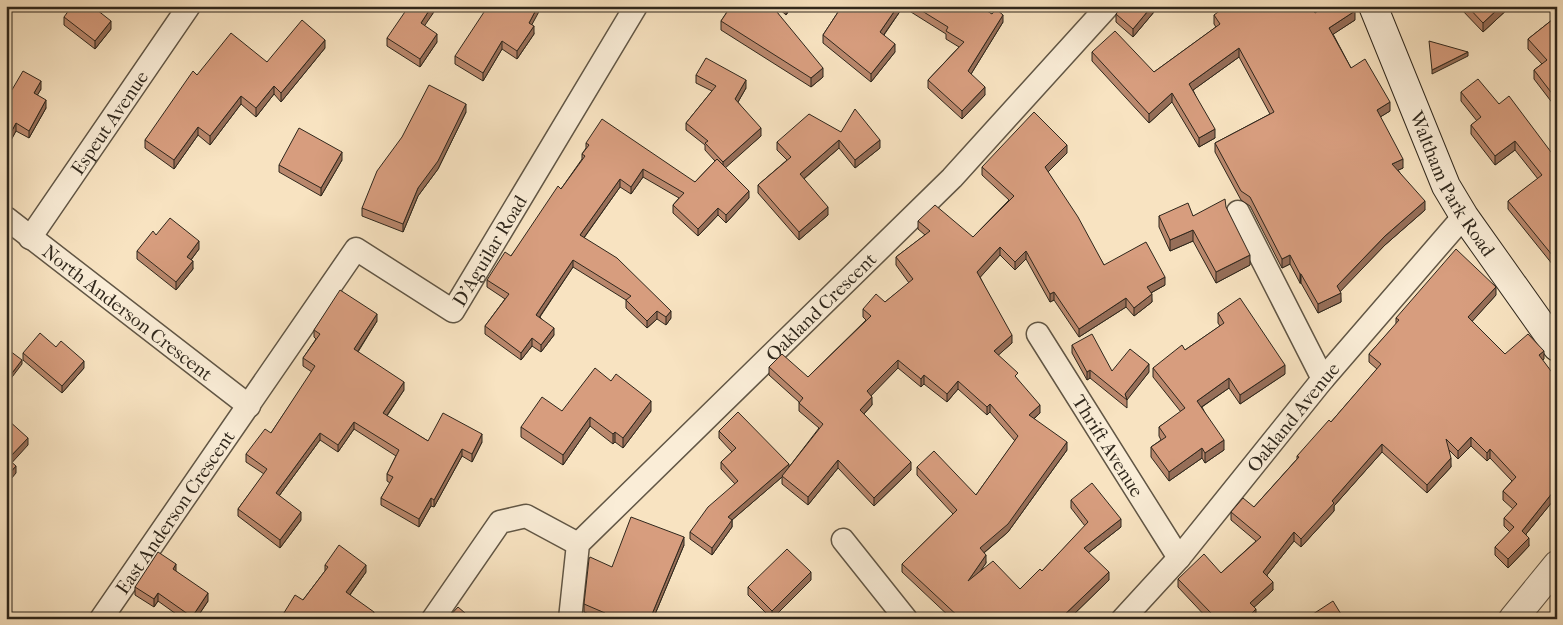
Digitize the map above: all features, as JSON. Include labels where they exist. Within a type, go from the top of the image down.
[{"type":"main road","name":"Waltham Park Road","points":[[1373,6],[1446,186],[1464,216],[1557,347]]},
{"type":"main road","points":[[1513,619],[1557,565]]},
{"type":"street","name":"Espeut Avenue","points":[[30,238],[189,6]]},
{"type":"street","name":"D'Aguilar Road","points":[[249,406],[356,249],[452,311],[636,6]]},
{"type":"street","name":"Oakland Crescent","points":[[578,544],[952,178],[1108,6]]},
{"type":"street","points":[[1238,212],[1323,380]]},
{"type":"street","name":"Oakland Avenue","points":[[1123,619],[1178,558],[1323,380],[1464,216]]},
{"type":"street","name":"North Anderson Crescent","points":[[6,218],[249,406]]},
{"type":"street","name":"Thrift Avenue","points":[[1038,334],[1178,558]]},
{"type":"street","name":"East Anderson Crescent","points":[[101,619],[249,406]]},
{"type":"street","points":[[433,619],[500,522],[526,516],[578,544],[570,619]]},
{"type":"street","points":[[843,540],[906,619]]},
{"type":"building","points":[[72,6],[92,6],[111,21],[95,41],[64,17]]},
{"type":"building","points":[[409,6],[432,6],[421,23],[437,34],[420,59],[387,38]]},
{"type":"building","points":[[488,6],[538,6],[529,23],[534,26],[517,51],[502,41],[483,73],[455,56]]},
{"type":"building","points":[[731,6],[772,6],[823,68],[811,78],[721,21]]},
{"type":"building","points":[[842,6],[898,6],[880,32],[895,44],[871,74],[823,35]]},
{"type":"building","points":[[914,6],[979,6],[992,14],[996,9],[1003,15],[968,71],[985,87],[962,111],[928,80],[964,42],[946,31],[948,27]]},
{"type":"building","points":[[1123,6],[1152,6],[1133,29],[1116,14]]},
{"type":"building","points":[[1226,6],[1310,6],[1315,13],[1326,6],[1352,6],[1355,11],[1329,28],[1351,68],[1365,59],[1390,102],[1377,110],[1403,159],[1392,164],[1425,201],[1385,236],[1337,286],[1341,293],[1318,304],[1290,255],[1282,259],[1250,197],[1241,191],[1215,143],[1274,112],[1239,48],[1189,84],[1215,129],[1199,138],[1172,93],[1149,114],[1092,52],[1115,31],[1154,72],[1220,24],[1214,15]]},
{"type":"building","points":[[1467,6],[1501,6],[1483,23]]},
{"type":"building","points":[[1557,16],[1557,100],[1534,70],[1547,60],[1528,39]]},
{"type":"building","points":[[302,20],[325,40],[281,93],[274,86],[256,108],[241,96],[210,136],[198,127],[174,160],[145,140],[193,71],[197,75],[231,33],[267,62]]},
{"type":"building","points":[[1429,41],[1468,52],[1432,70]]},
{"type":"building","points":[[706,58],[746,80],[735,99],[761,128],[723,162],[705,143],[708,141],[686,123],[716,86],[696,75]]},
{"type":"building","points":[[23,71],[41,81],[34,93],[46,100],[29,131],[16,123],[7,140],[6,100]]},
{"type":"building","points":[[1478,79],[1499,104],[1509,96],[1557,160],[1557,261],[1508,201],[1542,175],[1515,141],[1495,156],[1471,125],[1481,117],[1461,92]]},
{"type":"building","points":[[429,85],[466,104],[438,161],[418,188],[403,224],[362,208],[377,171],[402,137]]},
{"type":"building","points":[[855,109],[880,140],[855,160],[839,140],[800,174],[828,207],[799,232],[758,185],[791,157],[777,142],[809,114],[841,132]]},
{"type":"building","points":[[1034,112],[1067,145],[1045,167],[1078,217],[1104,265],[1146,242],[1165,277],[1147,287],[1152,294],[1134,308],[1126,298],[1079,329],[1054,292],[1050,294],[1026,251],[1015,262],[1000,247],[977,272],[1012,335],[994,351],[1018,373],[1015,376],[1040,405],[1029,415],[1067,442],[1008,524],[980,548],[986,555],[968,581],[993,561],[1020,589],[1040,569],[1042,571],[1088,522],[1071,500],[1092,483],[1121,519],[1084,548],[1109,572],[1060,619],[961,619],[902,564],[957,510],[917,467],[934,451],[976,495],[1018,436],[990,404],[987,407],[958,381],[947,394],[924,375],[921,379],[898,360],[867,391],[872,397],[860,410],[911,462],[874,498],[838,460],[808,497],[782,476],[823,424],[799,403],[803,398],[769,367],[782,354],[808,377],[871,316],[863,309],[876,294],[885,302],[913,279],[896,257],[930,231],[918,221],[935,205],[973,237],[1014,196],[982,167]]},
{"type":"building","points":[[602,119],[695,182],[717,159],[749,191],[726,215],[718,208],[698,229],[673,205],[684,193],[643,169],[631,187],[620,179],[580,235],[617,258],[671,311],[666,317],[657,311],[647,321],[626,300],[631,296],[573,260],[536,315],[554,328],[541,345],[532,338],[521,353],[485,326],[509,294],[487,280],[505,252],[511,256],[558,186],[561,189],[585,156],[582,154],[589,145],[586,143]]},
{"type":"building","points":[[299,128],[342,152],[321,188],[279,165]]},
{"type":"building","points":[[1225,199],[1226,207],[1250,255],[1216,272],[1193,230],[1170,240],[1159,216],[1188,203],[1193,216]]},
{"type":"building","points":[[170,218],[199,241],[187,257],[193,261],[176,282],[137,251],[153,231],[156,235]]},
{"type":"building","points":[[1456,249],[1496,287],[1468,317],[1505,354],[1528,334],[1544,351],[1539,355],[1557,379],[1557,487],[1522,531],[1529,538],[1508,559],[1495,547],[1514,527],[1504,518],[1517,504],[1503,491],[1516,477],[1490,449],[1487,453],[1471,437],[1458,451],[1446,439],[1451,458],[1427,485],[1382,444],[1332,501],[1334,503],[1301,539],[1294,532],[1263,572],[1273,582],[1250,603],[1256,609],[1246,619],[1208,619],[1212,614],[1178,579],[1204,554],[1221,573],[1261,537],[1231,512],[1243,498],[1254,507],[1299,457],[1297,456],[1329,420],[1331,422],[1381,364],[1369,354],[1399,320],[1396,318]]},
{"type":"building","points":[[340,290],[377,314],[354,349],[404,382],[383,413],[428,441],[443,413],[482,434],[472,454],[462,449],[434,500],[431,498],[419,519],[381,498],[393,477],[387,474],[399,450],[354,422],[338,445],[320,433],[276,493],[301,512],[280,540],[238,509],[267,469],[246,454],[265,429],[271,433],[315,366],[303,358],[320,334],[314,330]]},
{"type":"building","points":[[1240,298],[1285,365],[1240,395],[1229,378],[1197,401],[1224,440],[1205,453],[1202,448],[1169,472],[1151,447],[1166,437],[1159,427],[1185,408],[1153,368],[1182,345],[1185,350],[1224,323],[1218,313]]},
{"type":"building","points":[[40,333],[56,347],[61,341],[84,361],[62,386],[23,353]]},
{"type":"building","points":[[1092,334],[1112,371],[1130,349],[1149,364],[1125,394],[1127,400],[1090,370],[1087,372],[1072,345]]},
{"type":"building","points":[[6,348],[22,360],[6,381]]},
{"type":"building","points":[[595,368],[611,381],[616,374],[651,401],[623,438],[615,432],[613,434],[590,417],[563,455],[521,427],[542,397],[562,411]]},
{"type":"building","points":[[738,412],[789,464],[728,517],[732,520],[712,548],[690,532],[708,507],[738,481],[721,462],[736,448],[719,431]]},
{"type":"building","points":[[8,420],[28,438],[8,459],[16,466],[6,477],[6,423]]},
{"type":"building","points":[[631,517],[684,537],[650,619],[604,619],[605,613],[584,604],[589,559],[590,557],[612,567]]},
{"type":"building","points":[[339,545],[366,565],[346,592],[374,612],[369,619],[286,619],[282,616],[295,595],[303,600],[328,567],[325,565]]},
{"type":"building","points":[[787,549],[811,572],[772,611],[748,587]]},
{"type":"building","points":[[158,552],[176,564],[173,569],[208,593],[192,617],[158,593],[154,599],[135,587]]},
{"type":"building","points":[[1333,601],[1344,619],[1312,619],[1310,616]]},
{"type":"building","points":[[458,607],[472,619],[447,619]]},
{"type":"building","points":[[865,614],[868,619],[859,619]]}]
